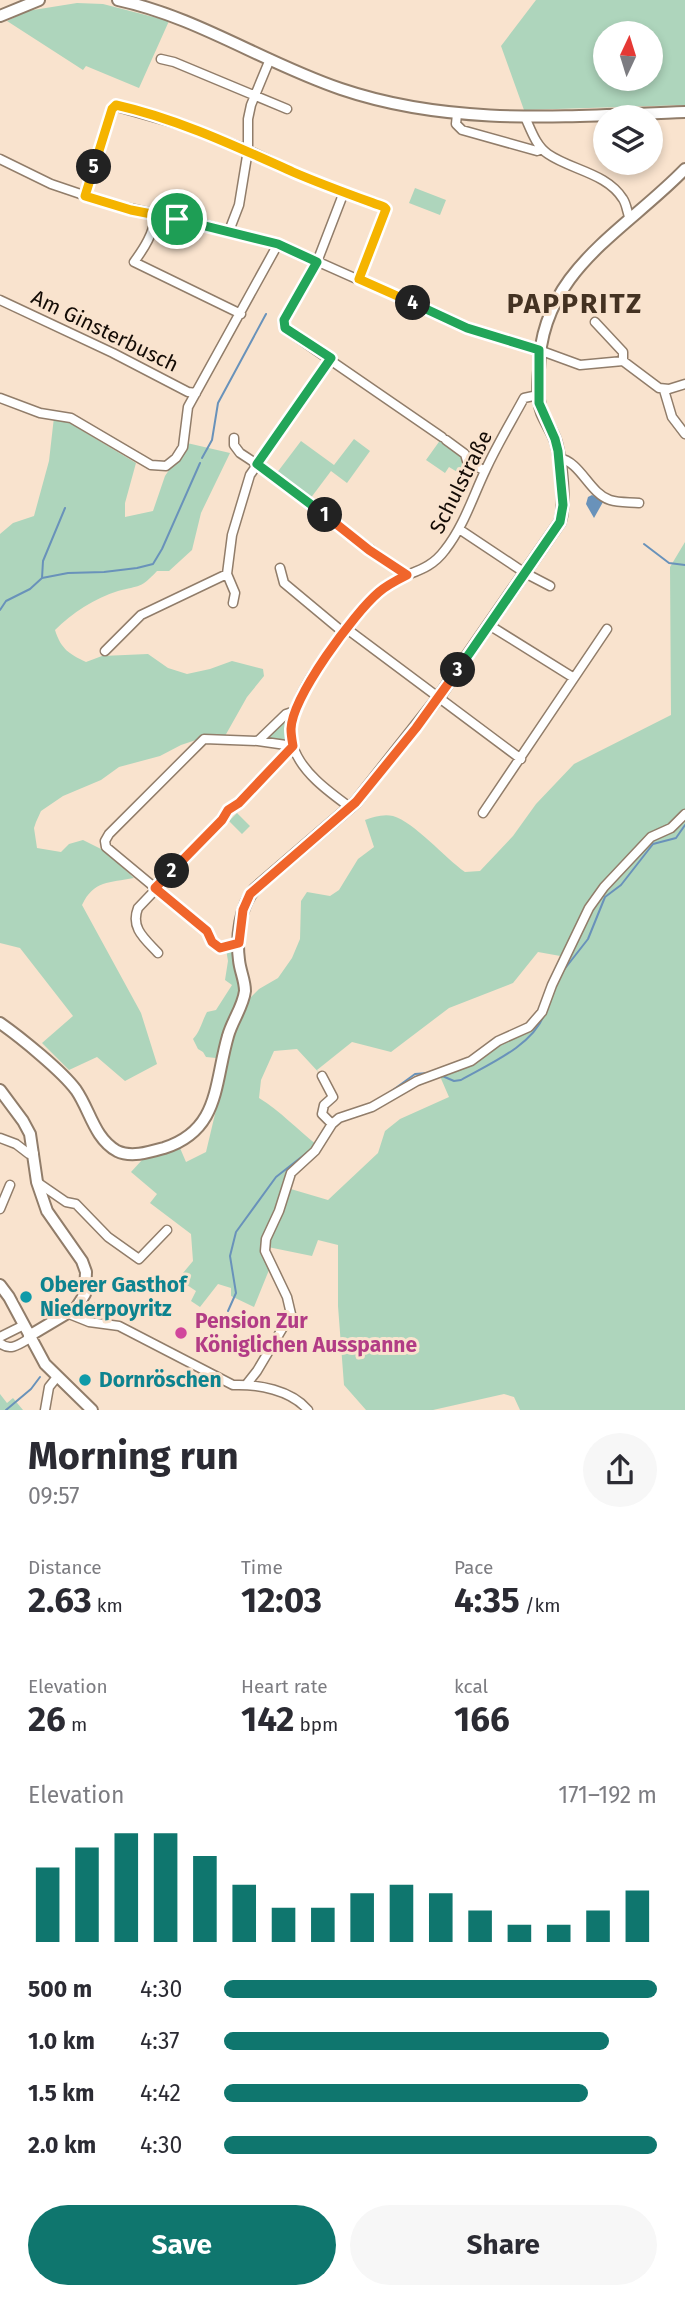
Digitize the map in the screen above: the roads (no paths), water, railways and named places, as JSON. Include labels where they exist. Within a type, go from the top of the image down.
[{"type":"street","points":[[0,16],[39,0]]},
{"type":"street","points":[[118,0],[172,14],[305,76],[372,99],[457,114],[525,117],[685,112]]},
{"type":"street","points":[[161,59],[287,109]]},
{"type":"street","points":[[229,231],[239,205],[248,150],[248,119],[270,60]]},
{"type":"street","points":[[85,196],[114,106],[188,127],[386,208],[359,279]]},
{"type":"street","points":[[457,114],[456,124],[462,130],[537,151],[542,149]]},
{"type":"street","points":[[525,117],[548,155],[611,187],[623,199],[630,219]]},
{"type":"street","points":[[0,159],[51,184],[85,196],[278,244],[467,328],[580,365],[623,362],[664,390],[672,417],[685,434]]},
{"type":"street","points":[[0,1023],[37,1053],[75,1090],[99,1134],[107,1144],[121,1153],[141,1154],[159,1149],[192,1135],[204,1122],[209,1114],[229,1031],[244,992],[239,943],[243,910],[250,894],[351,807],[438,698],[561,518],[563,505],[559,458],[555,439],[541,411],[538,394],[539,350],[551,308],[565,284],[588,258],[684,171]]},
{"type":"street","points":[[344,192],[317,262],[284,320],[285,328],[331,358],[465,454],[467,461],[485,471]]},
{"type":"street","points":[[156,215],[154,229],[147,244],[134,262],[241,314]]},
{"type":"street","points":[[0,398],[40,413],[71,418],[151,465],[166,466],[176,458],[183,447],[186,413],[278,244]]},
{"type":"street","points":[[272,256],[293,250]]},
{"type":"street","name":"Am Ginsterbusch","points":[[0,300],[188,392],[196,393]]},
{"type":"street","points":[[595,322],[623,352],[623,362]]},
{"type":"street","points":[[233,603],[235,593],[228,574],[232,535],[240,504],[257,464],[331,358]]},
{"type":"street","points":[[664,390],[685,384]]},
{"type":"street","name":"Schulstraße","points":[[293,746],[291,729],[295,711],[324,657],[376,594],[388,584],[423,570],[435,562],[459,529],[485,471],[524,398],[538,394]]},
{"type":"street","points":[[234,438],[237,450],[369,550],[407,575]]},
{"type":"street","points":[[559,458],[571,463],[610,500],[639,503]]},
{"type":"street","points":[[459,529],[524,573],[551,586]]},
{"type":"street","points":[[280,568],[284,583],[521,759]]},
{"type":"street","points":[[106,651],[141,615],[228,574]]},
{"type":"street","points":[[489,625],[574,678]]},
{"type":"street","points":[[483,813],[607,629]]},
{"type":"street","points":[[258,741],[286,714],[295,711]]},
{"type":"street","points":[[239,943],[220,948],[212,942],[207,931],[164,895],[159,885],[106,847],[105,841],[204,739],[258,741],[293,746]]},
{"type":"street","points":[[293,746],[307,771],[351,807]]},
{"type":"street","points":[[158,953],[134,923],[138,908],[222,820],[233,814],[239,803],[293,746]]},
{"type":"street","points":[[246,1385],[290,1314],[290,1306],[265,1251],[266,1239],[291,1174],[315,1151],[332,1124],[339,1118],[372,1107],[416,1081],[471,1061],[498,1041],[529,1027],[536,1020],[589,908],[604,887],[651,837],[671,828],[685,814]]},
{"type":"street","points":[[322,1076],[333,1097],[324,1105],[323,1114],[332,1124]]},
{"type":"street","points":[[0,1090],[30,1134],[37,1182],[47,1211],[82,1261],[86,1272],[85,1294],[69,1314],[28,1333],[0,1337]]},
{"type":"street","points":[[0,1139],[34,1154]]},
{"type":"street","points":[[37,1182],[57,1197],[76,1203],[108,1237],[139,1259],[167,1230]]},
{"type":"street","points":[[0,1209],[10,1185]]},
{"type":"street","points":[[0,1285],[40,1356],[57,1377],[92,1410]]},
{"type":"street","points":[[69,1314],[89,1322],[119,1326],[233,1385],[246,1385],[288,1395],[297,1399],[308,1410]]},
{"type":"street","points":[[0,1343],[12,1348],[28,1333]]},
{"type":"street","points":[[45,1410],[49,1387],[57,1377]]},
{"type":"water","points":[[592,495],[603,502],[594,518],[586,504],[588,497]]},
{"type":"waterway","points":[[202,458],[212,440],[218,403],[266,314]]},
{"type":"waterway","points":[[0,610],[6,601],[30,589],[42,578],[153,564],[200,463]]},
{"type":"waterway","points":[[42,578],[43,561],[65,508]]},
{"type":"waterway","points":[[644,544],[669,563],[685,565]]},
{"type":"waterway","points":[[563,971],[588,939],[605,897],[621,885],[653,844],[676,838],[685,825]]},
{"type":"waterway","points":[[440,1075],[454,1081],[461,1080],[496,1061],[530,1036],[544,1015]]},
{"type":"waterway","points":[[393,1090],[415,1074],[428,1073]]},
{"type":"waterway","points":[[228,1311],[236,1293],[230,1256],[236,1232],[276,1177],[313,1148]]},
{"type":"waterway","points":[[83,1307],[95,1303],[135,1307],[150,1317]]},
{"type":"waterway","points":[[6,1410],[31,1389],[40,1377]]},
{"type":"place","name":"Oberer Gasthof Niederpoyritz","points":[[26,1297]]},
{"type":"place","name":"Pension Zur Königlichen Ausspanne","points":[[181,1333]]},
{"type":"place","name":"Dornröschen","points":[[85,1380]]},
{"type":"district","name":"PAPPRITZ","points":[[575,303]]}]
